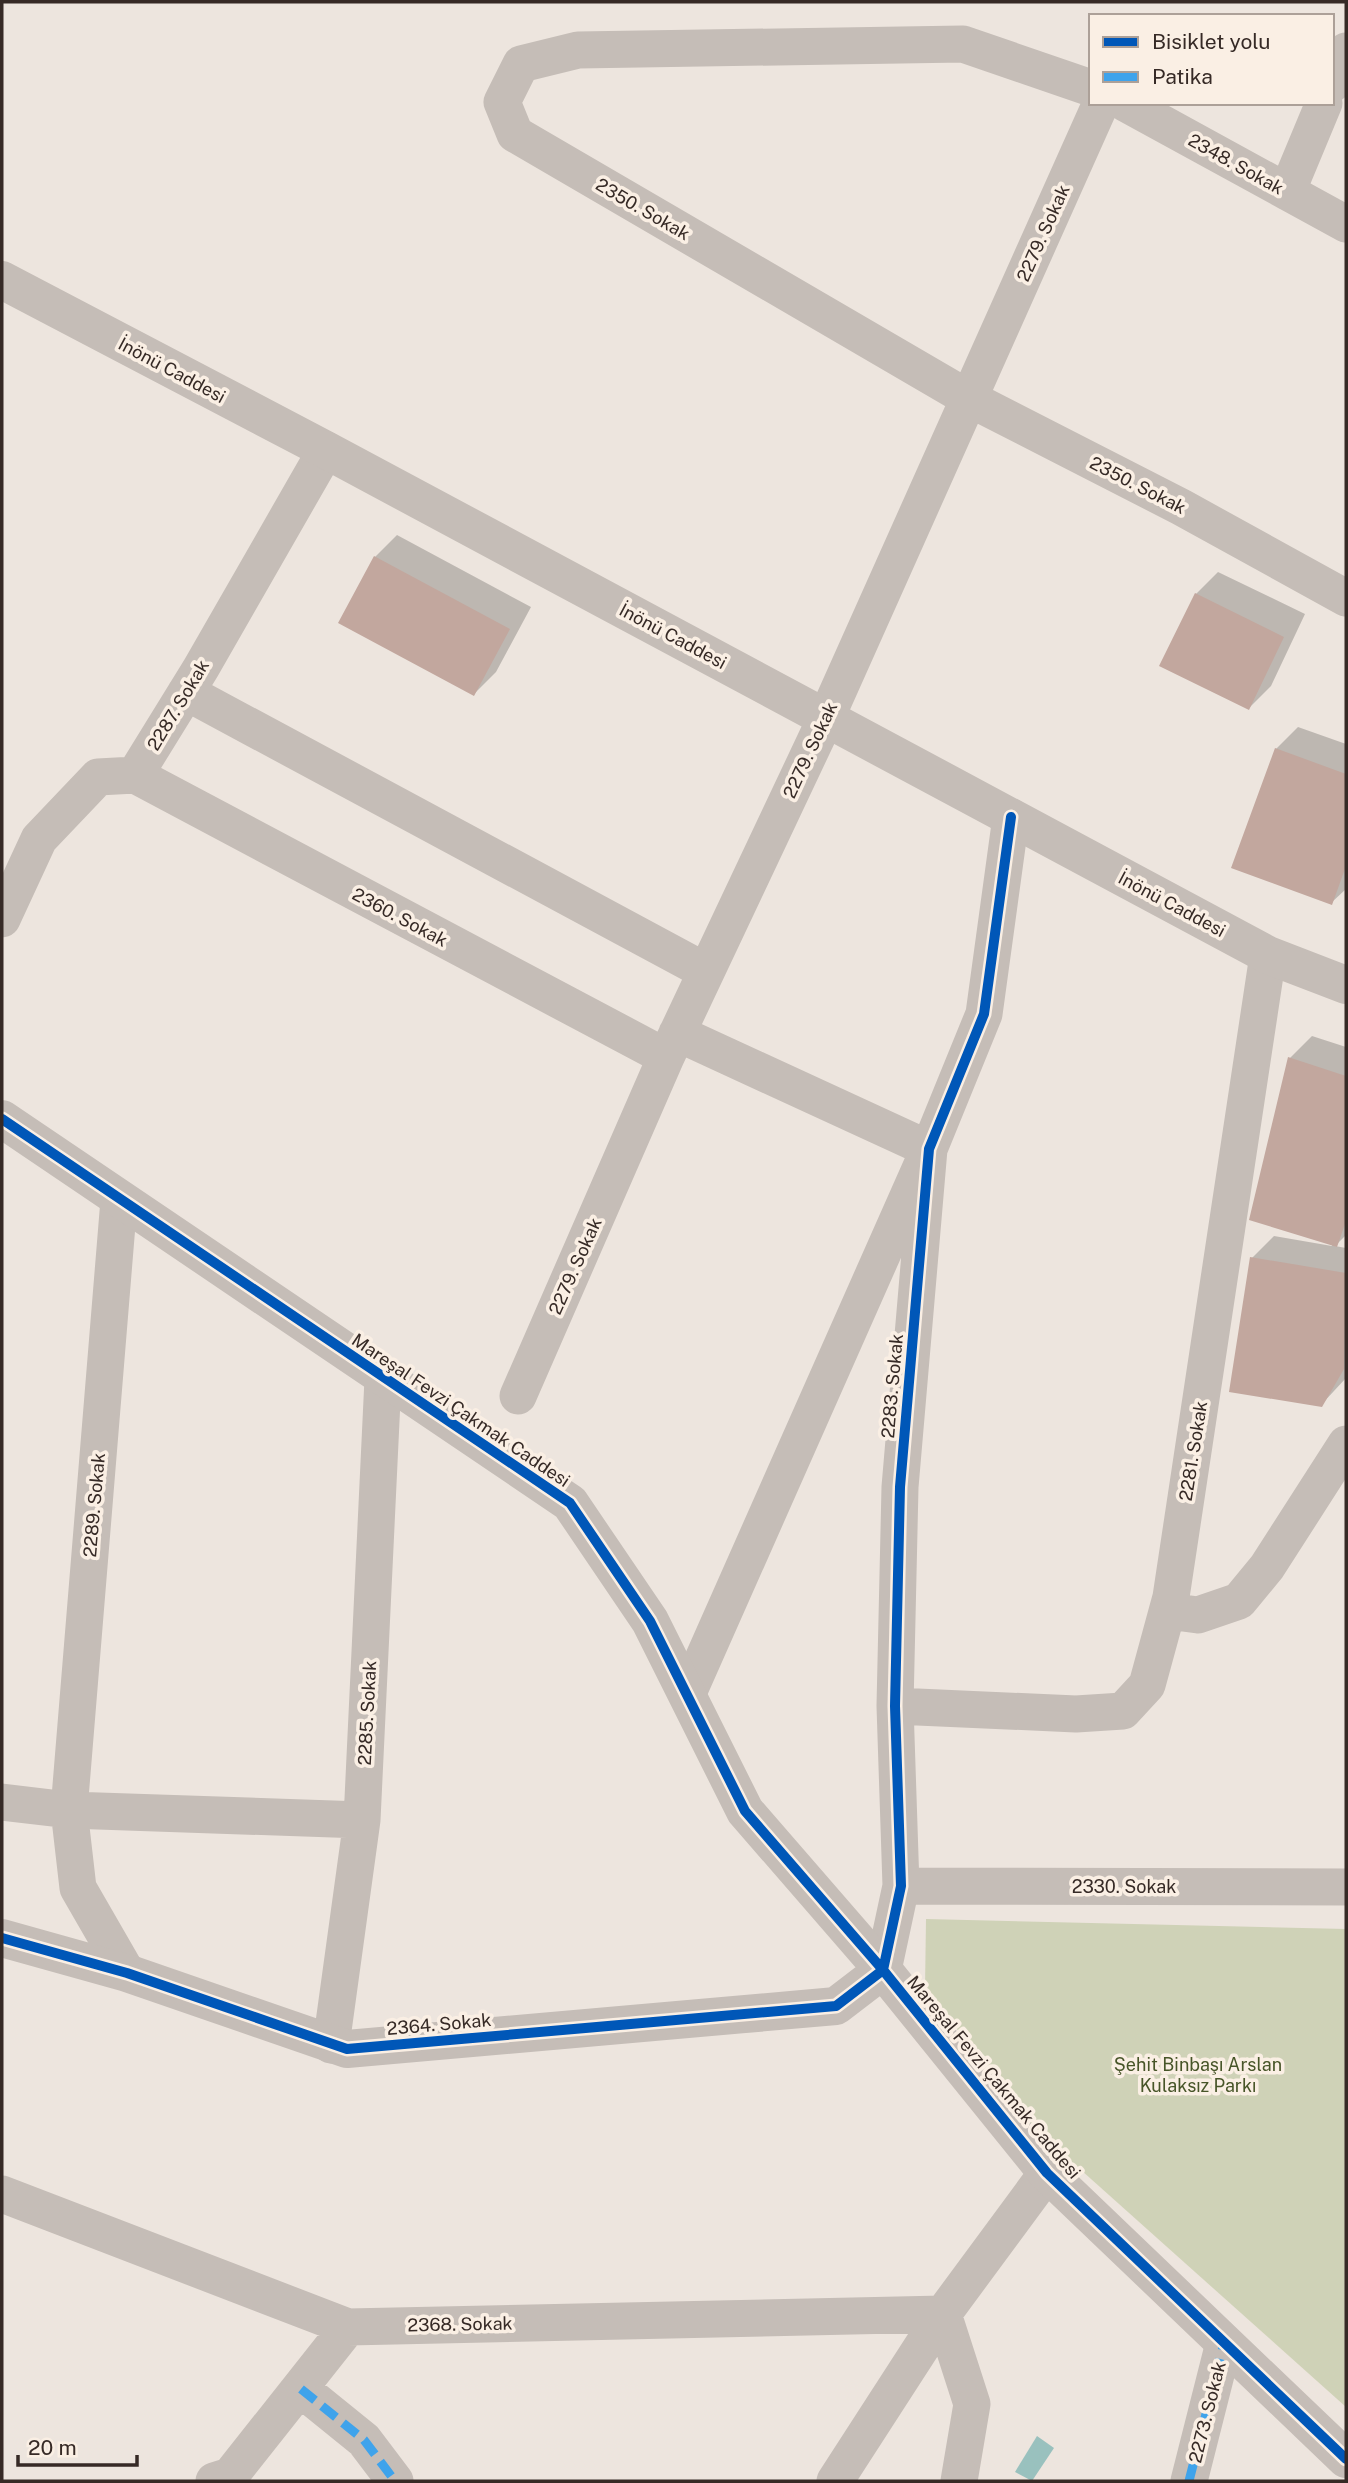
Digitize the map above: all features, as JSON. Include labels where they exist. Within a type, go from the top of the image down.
[{"type":"street","name":"2350. Sokak","points":[[1089,87],[962,44],[578,50],[521,64],[502,102],[515,134],[968,398],[1181,507],[1346,598]]},
{"type":"street","points":[[1334,79],[1346,51]]},
{"type":"street","name":"2279. Sokak","points":[[518,1396],[671,1045],[826,718],[1100,105]]},
{"type":"street","name":"2348. Sokak","points":[[1129,105],[1346,224]]},
{"type":"street","points":[[1287,192],[1323,105]]},
{"type":"street","name":"İnönü Caddesi","points":[[2,281],[326,450],[1268,956],[1346,985]]},
{"type":"street","name":"2287. Sokak","points":[[135,775],[326,450]]},
{"type":"street","points":[[186,692],[705,971]]},
{"type":"street","points":[[2,919],[39,839],[47,830],[97,777],[135,775]]},
{"type":"street","name":"2360. Sokak","points":[[135,775],[671,1045],[929,1149]]},
{"type":"street","name":"2283. Sokak","points":[[883,1970],[901,1886],[895,1706],[900,1487],[929,1149],[985,1014],[1011,817]]},
{"type":"street","name":"2281. Sokak","points":[[895,1706],[1076,1714],[1123,1711],[1147,1685],[1168,1611],[1268,956]]},
{"type":"street","name":"Mareşal Fevzi Çakmak Caddesi","points":[[2,1119],[570,1503],[650,1621],[745,1811],[883,1970],[1047,2173],[1346,2459]]},
{"type":"street","points":[[688,1693],[929,1149]]},
{"type":"street","name":"2289. Sokak","points":[[119,1200],[69,1810],[78,1888],[127,1973]]},
{"type":"street","name":"2285. Sokak","points":[[331,2045],[362,1820],[383,1379]]},
{"type":"street","points":[[1168,1611],[1198,1615],[1239,1601],[1267,1567],[1346,1444]]},
{"type":"street","points":[[2,1802],[69,1810],[362,1820]]},
{"type":"street","name":"2330. Sokak","points":[[901,1886],[1346,1887]]},
{"type":"street","name":"2364. Sokak","points":[[2,1938],[127,1973],[347,2049],[836,2006],[883,1970]]},
{"type":"street","points":[[835,2481],[943,2314],[1047,2173]]},
{"type":"street","name":"2368. Sokak","points":[[2,2194],[348,2326],[943,2314]]},
{"type":"street","points":[[943,2314],[972,2404],[959,2481]]},
{"type":"street","points":[[214,2481],[230,2476],[348,2326]]},
{"type":"street","name":"2273. Sokak","points":[[1189,2481],[1224,2343]]},
{"type":"street","points":[[301,2389],[364,2440],[395,2481]]},
{"type":"green space","name":"Şehit Binbaşı Arslan Kulaksız Parkı","points":[[926,1919],[1346,1929],[1346,2407],[1034,2128],[925,1988]]},
{"type":"water","points":[[1037,2436],[1054,2448],[1032,2481],[1015,2472]]},
{"type":"building","points":[[374,556],[510,629],[474,696],[338,623]]},
{"type":"building","points":[[1195,593],[1284,637],[1249,710],[1159,666]]},
{"type":"building","points":[[1275,748],[1346,774],[1346,866],[1332,905],[1231,868]]},
{"type":"building","points":[[1288,1057],[1346,1076],[1346,1221],[1337,1247],[1249,1220]]},
{"type":"building","points":[[1250,1257],[1346,1273],[1344,1369],[1322,1407],[1229,1392]]},
{"type":"marked path","points":[[1189,2481],[1224,2343]]},
{"type":"marked path","points":[[301,2389],[364,2440],[395,2481]]},
{"type":"cycle path","points":[[2,1938],[127,1973],[347,2049],[836,2006],[883,1970],[901,1886],[895,1706],[900,1487],[929,1149],[984,1014],[1011,817]]},
{"type":"cycle path","points":[[2,1119],[570,1503],[650,1621],[745,1811],[883,1970],[1047,2173],[1346,2459]]}]
